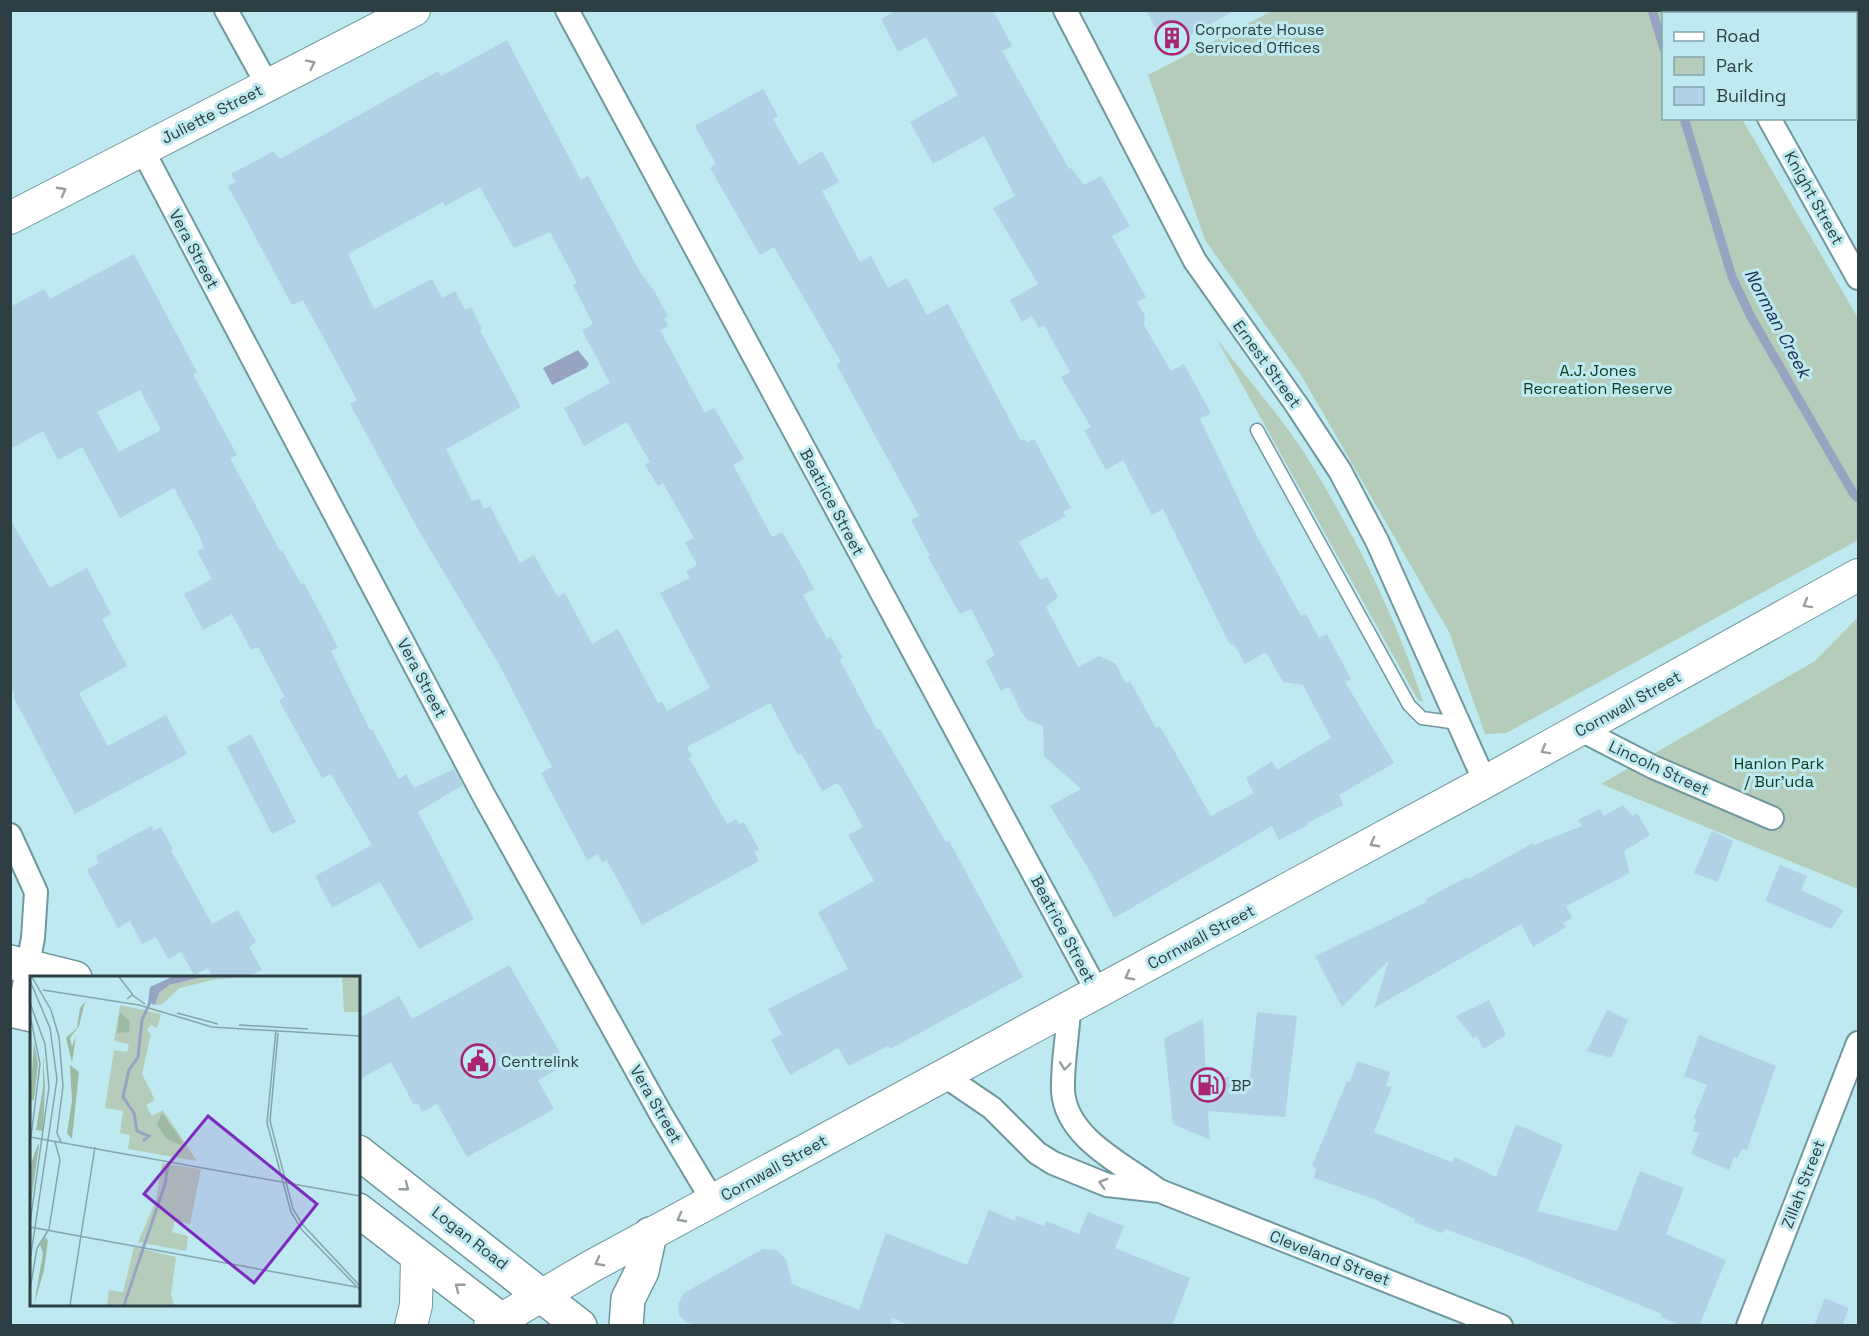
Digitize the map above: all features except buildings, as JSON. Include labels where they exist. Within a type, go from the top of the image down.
[{"type":"main road","name":"Juliette Street","points":[[10,218],[414,10]]},
{"type":"main road","name":"Cornwall Street","points":[[500,1324],[542,1296],[650,1234],[713,1202],[1581,730],[1858,575]]},
{"type":"main road","points":[[20,964],[67,976]]},
{"type":"main road","name":"Logan Road","points":[[360,1154],[580,1326]]},
{"type":"main road","points":[[360,1212],[417,1255],[500,1324]]},
{"type":"main road","points":[[626,1326],[628,1299],[642,1271],[650,1234]]},
{"type":"main road","points":[[411,1326],[416,1305],[417,1255]]},
{"type":"street","points":[[226,10],[268,86]]},
{"type":"street","name":"Beatrice Street","points":[[567,10],[1098,993]]},
{"type":"street","name":"Ernest Street","points":[[1065,10],[1194,261],[1296,404],[1340,471],[1377,541],[1485,782]]},
{"type":"street","name":"Knight Street","points":[[1770,120],[1858,278]]},
{"type":"street","name":"Vera Street","points":[[142,149],[484,796],[662,1116],[713,1202]]},
{"type":"street","name":"Lincoln Street","points":[[1581,730],[1653,767],[1772,818]]},
{"type":"street","points":[[10,835],[36,892],[20,964],[20,1012]]},
{"type":"street","name":"Cleveland Street","points":[[1069,1008],[1063,1093],[1074,1123],[1095,1146],[1160,1191],[1501,1326]]},
{"type":"street","name":"Zillah Street","points":[[1748,1326],[1858,1043]]},
{"type":"street","name":"Cleveland Street","points":[[945,1076],[992,1108],[1036,1153],[1053,1163],[1107,1185],[1160,1191]]},
{"type":"lane","points":[[1257,430],[1409,705],[1422,718],[1458,723]]},
{"type":"green space","name":"A.J. Jones Recreation Reserve","points":[[1274,10],[1684,11],[1662,12],[1662,120],[1743,120],[1858,318],[1858,540],[1506,733],[1485,734],[1449,632],[1301,375],[1205,240],[1148,75]]},
{"type":"green space","points":[[1216,338],[1288,430],[1327,491],[1388,609],[1423,702],[1418,700]]},
{"type":"green space","name":"Hanlon Park / Bur'uda","points":[[1858,617],[1858,889],[1601,784],[1815,661]]},
{"type":"water","points":[[578,350],[589,364],[586,368],[552,385],[543,368]]},
{"type":"waterway","name":"Norman Creek","points":[[1652,10],[1662,42]]},
{"type":"waterway","name":"Norman Creek","points":[[1685,120],[1732,277],[1751,317],[1858,498]]},
{"type":"place","name":"Corporate House Serviced Offices","points":[[1172,38]]},
{"type":"place","name":"Centrelink","points":[[478,1061]]},
{"type":"place","name":"BP","points":[[1208,1085]]}]
